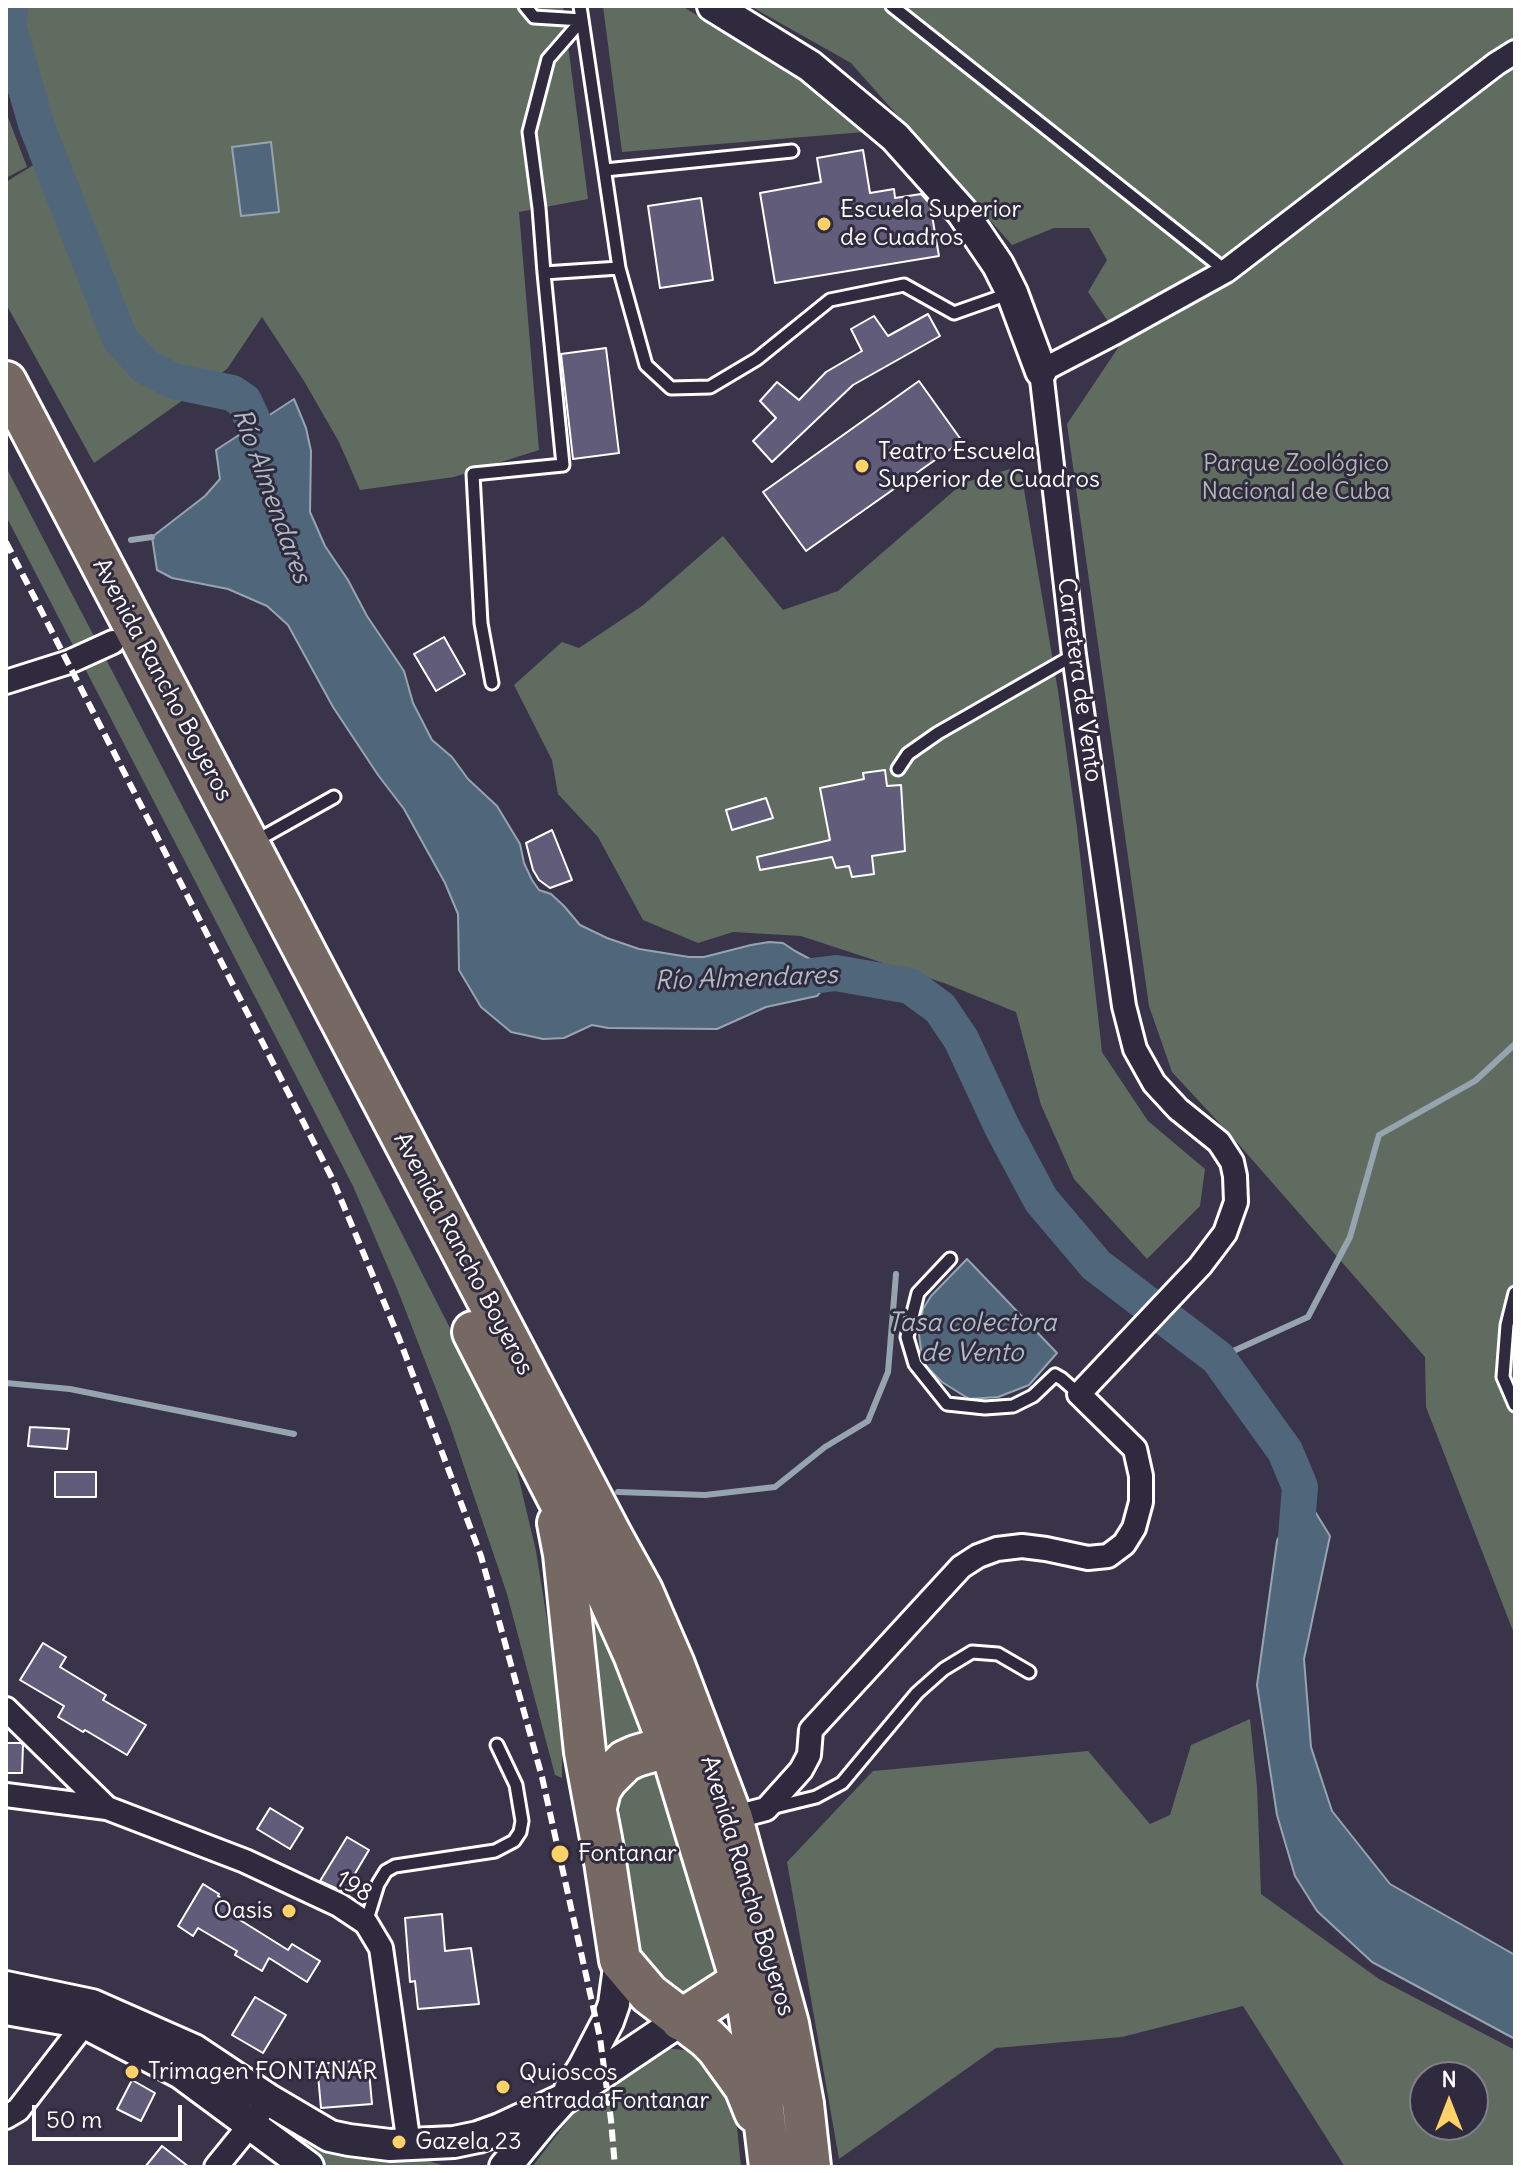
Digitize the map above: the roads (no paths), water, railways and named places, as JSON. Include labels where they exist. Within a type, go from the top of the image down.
[{"type":"highway","name":"Avenida Rancho Boyeros","points":[[6,382],[642,1591],[741,1807],[765,1937],[795,2058],[810,2167]]},
{"type":"highway","name":"Avenida Rancho Boyeros","points":[[6,429],[113,642],[291,979],[607,1594],[634,1654],[671,1750],[741,1981],[755,2045],[769,2160]]},
{"type":"highway","points":[[532,1448],[550,1496],[564,1554],[585,1752],[620,1960],[649,1994],[707,2038],[736,2072],[756,2113],[769,2160]]},
{"type":"highway","points":[[596,1807],[600,1790],[625,1761],[647,1752],[671,1750],[693,1759],[741,1807]]},
{"type":"highway","points":[[681,2020],[741,1981],[757,1959],[765,1937]]},
{"type":"street","name":"Carretera de Vento","points":[[713,6],[810,66],[895,137],[962,212],[998,265],[1026,324],[1041,371],[1074,655],[1124,1006],[1135,1049],[1154,1083],[1178,1109],[1219,1142],[1232,1162],[1236,1202],[1225,1233],[1200,1266],[1079,1394]]},
{"type":"street","points":[[1041,371],[1226,271],[1515,52]]},
{"type":"street","points":[[6,682],[69,662],[113,642]]},
{"type":"street","points":[[741,1807],[801,1770],[809,1755],[811,1730],[961,1567],[997,1549],[1022,1546],[1088,1558],[1108,1556],[1124,1544],[1134,1528],[1141,1502],[1141,1476],[1135,1449],[1079,1394]]},
{"type":"street","points":[[6,1709],[107,1808]]},
{"type":"street","points":[[6,1795],[107,1808]]},
{"type":"street","name":"198","points":[[107,1808],[245,1861],[339,1905],[366,1923],[381,1948],[420,2144]]},
{"type":"street","points":[[505,2167],[562,2100],[584,2067],[614,2004],[620,1960]]},
{"type":"street","points":[[6,1987],[194,2050],[260,2112],[308,2167]]},
{"type":"street","points":[[6,2009],[88,2014]]},
{"type":"street","points":[[6,2117],[18,2110],[88,2014]]},
{"type":"street","points":[[260,2112],[330,2136],[373,2143],[420,2144],[478,2137],[562,2100],[681,2020]]},
{"type":"street","points":[[216,2167],[260,2112]]},
{"type":"street","points":[[420,2144],[460,2167]]},
{"type":"lane","points":[[525,6],[534,17],[582,20]]},
{"type":"lane","points":[[580,6],[619,268],[646,365],[671,388],[710,387],[757,359],[830,300],[904,285],[954,313],[1012,293]]},
{"type":"lane","points":[[892,6],[1226,271]]},
{"type":"lane","points":[[492,683],[481,623],[473,474],[563,465],[529,132],[548,59],[582,20]]},
{"type":"lane","points":[[605,170],[792,151]]},
{"type":"lane","points":[[544,273],[619,268]]},
{"type":"lane","points":[[898,769],[908,754],[938,733],[1074,655]]},
{"type":"lane","points":[[249,845],[334,797]]},
{"type":"lane","points":[[950,1259],[918,1293],[907,1337],[915,1364],[947,1404],[985,1408],[1013,1406],[1033,1396],[1055,1375],[1079,1394]]},
{"type":"lane","points":[[1515,1293],[1507,1325],[1503,1377],[1515,1405]]},
{"type":"lane","points":[[741,1807],[816,1797],[842,1783],[917,1693],[944,1669],[972,1652],[998,1654],[1029,1672]]},
{"type":"lane","points":[[366,1923],[378,1884],[386,1871],[395,1866],[495,1851],[514,1841],[522,1821],[516,1785],[497,1745]]},
{"type":"water","points":[[271,142],[279,212],[241,216],[232,147]]},
{"type":"water","points":[[294,399],[311,451],[310,512],[325,546],[404,671],[413,703],[432,740],[497,806],[520,844],[524,863],[539,890],[551,894],[580,925],[639,949],[704,957],[751,945],[783,943],[836,973],[817,996],[766,1007],[717,1029],[608,1028],[592,1025],[564,1038],[543,1039],[511,1032],[481,1007],[459,970],[458,914],[445,883],[404,809],[333,707],[288,625],[267,606],[228,589],[172,578],[157,570],[152,537],[205,496],[220,479],[216,450]]},
{"type":"water","name":"Tasa colectora de Vento","points":[[967,1259],[1057,1353],[1029,1385],[998,1397],[969,1399],[942,1382],[926,1366],[921,1350],[919,1334],[923,1309],[931,1296]]},
{"type":"water","points":[[1300,1487],[1330,1536],[1304,1659],[1311,1747],[1332,1811],[1390,1884],[1515,1955],[1515,2039],[1372,1962],[1317,1911],[1295,1876],[1277,1815],[1257,1685],[1277,1541]]},
{"type":"waterway","name":"Río Almendares","points":[[10,6],[8,25],[36,124],[120,339],[146,367],[174,381],[232,393],[244,401],[255,425],[266,471]]},
{"type":"waterway","points":[[131,540],[152,537]]},
{"type":"waterway","name":"Río Almendares","points":[[788,979],[836,973],[910,986],[940,1008],[961,1039],[1002,1127],[1041,1200],[1096,1265],[1218,1358],[1285,1451],[1300,1487],[1296,1537]]},
{"type":"waterway","points":[[1218,1358],[1308,1317],[1350,1237],[1379,1135],[1475,1081],[1515,1044]]},
{"type":"waterway","points":[[618,1492],[705,1495],[775,1487],[825,1447],[868,1421],[888,1372],[896,1274]]},
{"type":"waterway","points":[[6,1383],[70,1389],[294,1434]]},
{"type":"railway","points":[[6,542],[332,1178],[399,1338],[481,1556],[542,1777],[600,2038],[615,2167]]},
{"type":"place","name":"Escuela Superior de Cuadros","points":[[824,224]]},
{"type":"place","name":"Teatro Escuela Superior de Cuadros","points":[[862,466]]},
{"type":"place","name":"Fontanar","points":[[560,1854]]},
{"type":"place","name":"Oasis","points":[[289,1911]]},
{"type":"place","name":"Trimagen FONTANAR","points":[[132,2072]]},
{"type":"place","name":"Quioscos entrada Fontanar","points":[[503,2087]]},
{"type":"place","name":"Gazela 23","points":[[399,2142]]},
{"type":"park label","name":"Parque Zoológico Nacional de Cuba","points":[[1296,478]]}]
